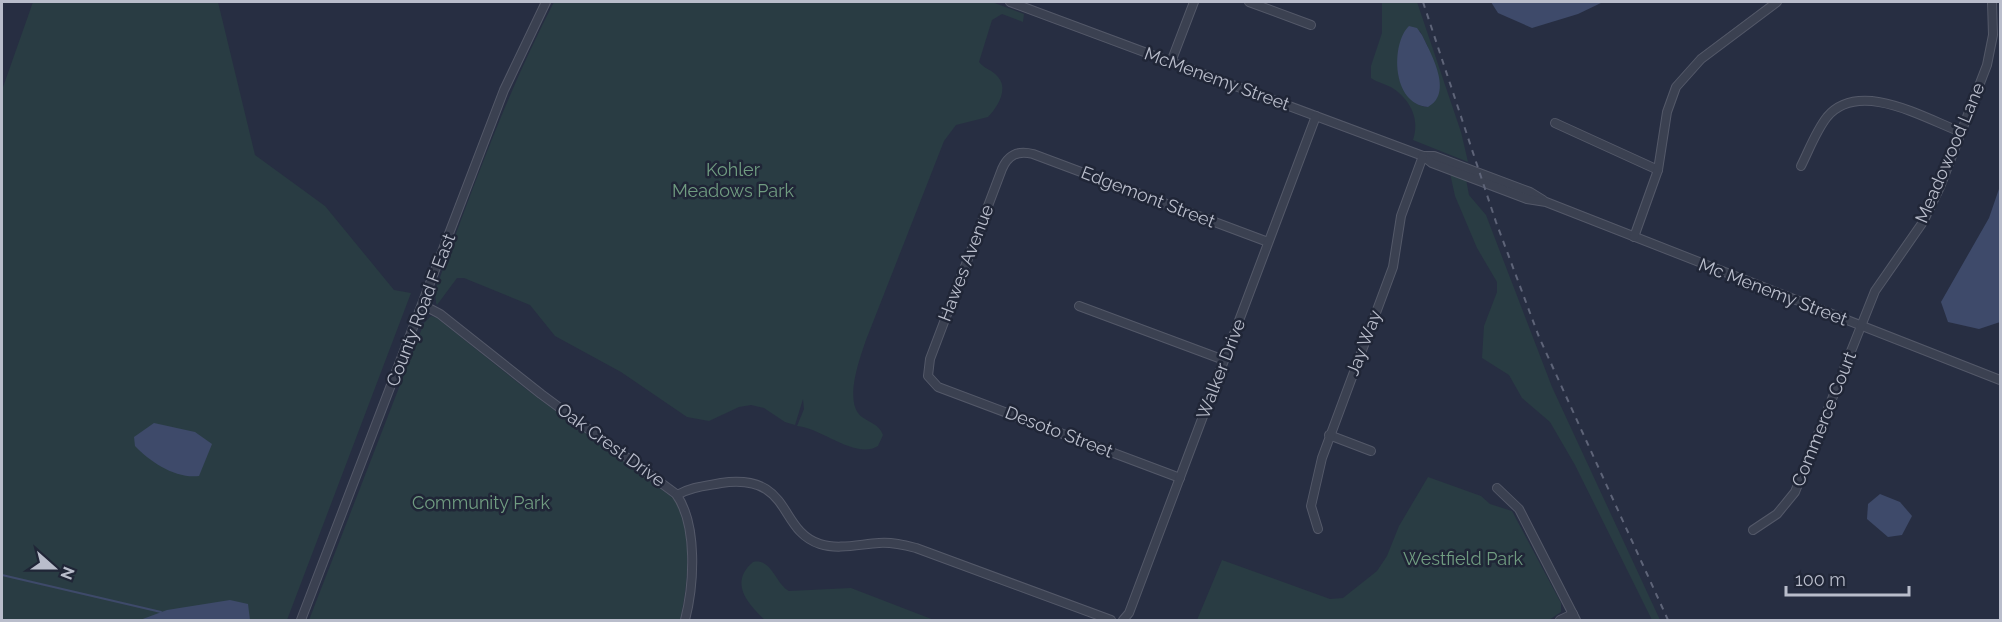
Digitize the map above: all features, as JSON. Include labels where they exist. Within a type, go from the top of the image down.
[{"type":"street","name":"County Road F East","points":[[301,621],[504,90],[546,2]]},
{"type":"street","name":"McMenemy Street","points":[[1010,2],[1423,156],[1431,163],[1527,199],[1546,202]]},
{"type":"street","points":[[1172,62],[1194,2]]},
{"type":"street","points":[[1249,2],[1311,25]]},
{"type":"street","points":[[1634,237],[1658,170],[1666,112],[1684,76],[1701,59],[1777,2]]},
{"type":"street","name":"Meadowood Lane","points":[[1861,326],[1884,275],[1911,240],[1933,205],[1991,50],[1992,2]]},
{"type":"street","points":[[1801,166],[1826,119],[1840,106],[1858,99],[1878,101],[1961,132]]},
{"type":"street","name":"Walker Drive","points":[[1123,621],[1129,613],[1316,116]]},
{"type":"street","points":[[1555,123],[1658,170]]},
{"type":"street","name":"Edgemont Street","points":[[1028,153],[1268,242]]},
{"type":"street","name":"Hawes Avenue","points":[[938,387],[928,378],[928,365],[1002,169],[1012,155],[1028,153]]},
{"type":"street","name":"Jay Way","points":[[1318,529],[1312,514],[1311,502],[1329,435],[1394,264],[1401,213],[1423,156]]},
{"type":"street","name":"Mc Menemy Street","points":[[1546,202],[2001,380]]},
{"type":"street","name":"Oak Crest Drive","points":[[423,305],[438,312],[496,360],[677,495],[699,486],[736,482],[750,483],[775,496],[802,531],[819,544],[835,546],[883,543],[916,548],[1111,621]]},
{"type":"street","points":[[1079,306],[1224,360]]},
{"type":"street","name":"Commerce Court","points":[[1753,530],[1777,514],[1795,492],[1861,326]]},
{"type":"street","name":"Desoto Street","points":[[938,387],[1180,478]]},
{"type":"street","points":[[1329,435],[1371,451]]},
{"type":"street","points":[[1497,488],[1519,509],[1574,617],[1560,621]]},
{"type":"street","points":[[677,495],[687,516],[691,556],[691,589],[685,621]]},
{"type":"green space","points":[[33,2],[218,2],[255,155],[325,206],[394,290],[411,293],[287,620],[2,620],[2,90]]},
{"type":"green space","name":"Kohler Meadows Park","points":[[554,2],[992,2],[1024,14],[1023,22],[1002,14],[992,20],[979,62],[996,75],[1001,82],[1001,98],[988,117],[956,125],[944,141],[863,348],[853,391],[854,402],[856,410],[862,417],[881,431],[883,435],[878,446],[860,449],[797,426],[804,409],[803,399],[795,425],[785,422],[764,408],[751,405],[739,407],[709,421],[687,417],[621,372],[555,336],[530,305],[464,278],[457,278],[437,305],[435,291],[476,181],[520,72]]},
{"type":"green space","points":[[1382,2],[1417,2],[1461,132],[1468,162],[1413,140],[1415,118],[1405,99],[1394,89],[1371,78],[1371,66],[1382,33]],"holes":[[[1420,31],[1428,47],[1427,107],[1418,105],[1408,94],[1400,81],[1398,68],[1403,39]]]},
{"type":"green space","points":[[1450,173],[1466,179],[1469,195],[1486,215],[1552,387],[1660,620],[1652,620],[1575,465],[1550,422],[1522,398],[1509,375],[1482,358],[1484,326],[1497,292],[1497,282],[1477,248],[1455,196]]},
{"type":"green space","name":"Community Park","points":[[431,316],[437,318],[526,389],[673,498],[680,511],[687,541],[687,575],[680,620],[309,620],[424,323]]},
{"type":"green space","name":"Westfield Park","points":[[1428,477],[1481,496],[1490,504],[1512,511],[1561,603],[1561,612],[1549,620],[1197,620],[1222,560],[1330,599],[1343,598],[1377,571],[1387,556],[1399,526]]},
{"type":"green space","points":[[753,562],[769,567],[789,591],[851,588],[934,620],[765,620],[748,601],[742,586],[742,578]]},
{"type":"water","points":[[1491,2],[1603,2],[1578,14],[1532,28],[1498,13]]},
{"type":"water","points":[[1409,26],[1417,28],[1422,35],[1438,73],[1439,93],[1436,101],[1428,107],[1416,103],[1401,85],[1397,58],[1403,34]]},
{"type":"water","points":[[2000,186],[2000,322],[1979,329],[1948,322],[1941,302],[1989,218]]},
{"type":"water","points":[[154,423],[195,432],[212,444],[199,476],[181,475],[164,468],[135,446],[134,437]]},
{"type":"water","points":[[1880,494],[1900,502],[1912,516],[1902,535],[1888,537],[1867,519],[1868,504]]},
{"type":"water","points":[[230,600],[248,604],[250,620],[140,620],[167,610]]},
{"type":"waterway","points":[[2,575],[161,612]]},
{"type":"railway","points":[[1423,2],[1496,222],[1539,337],[1668,620]]}]
